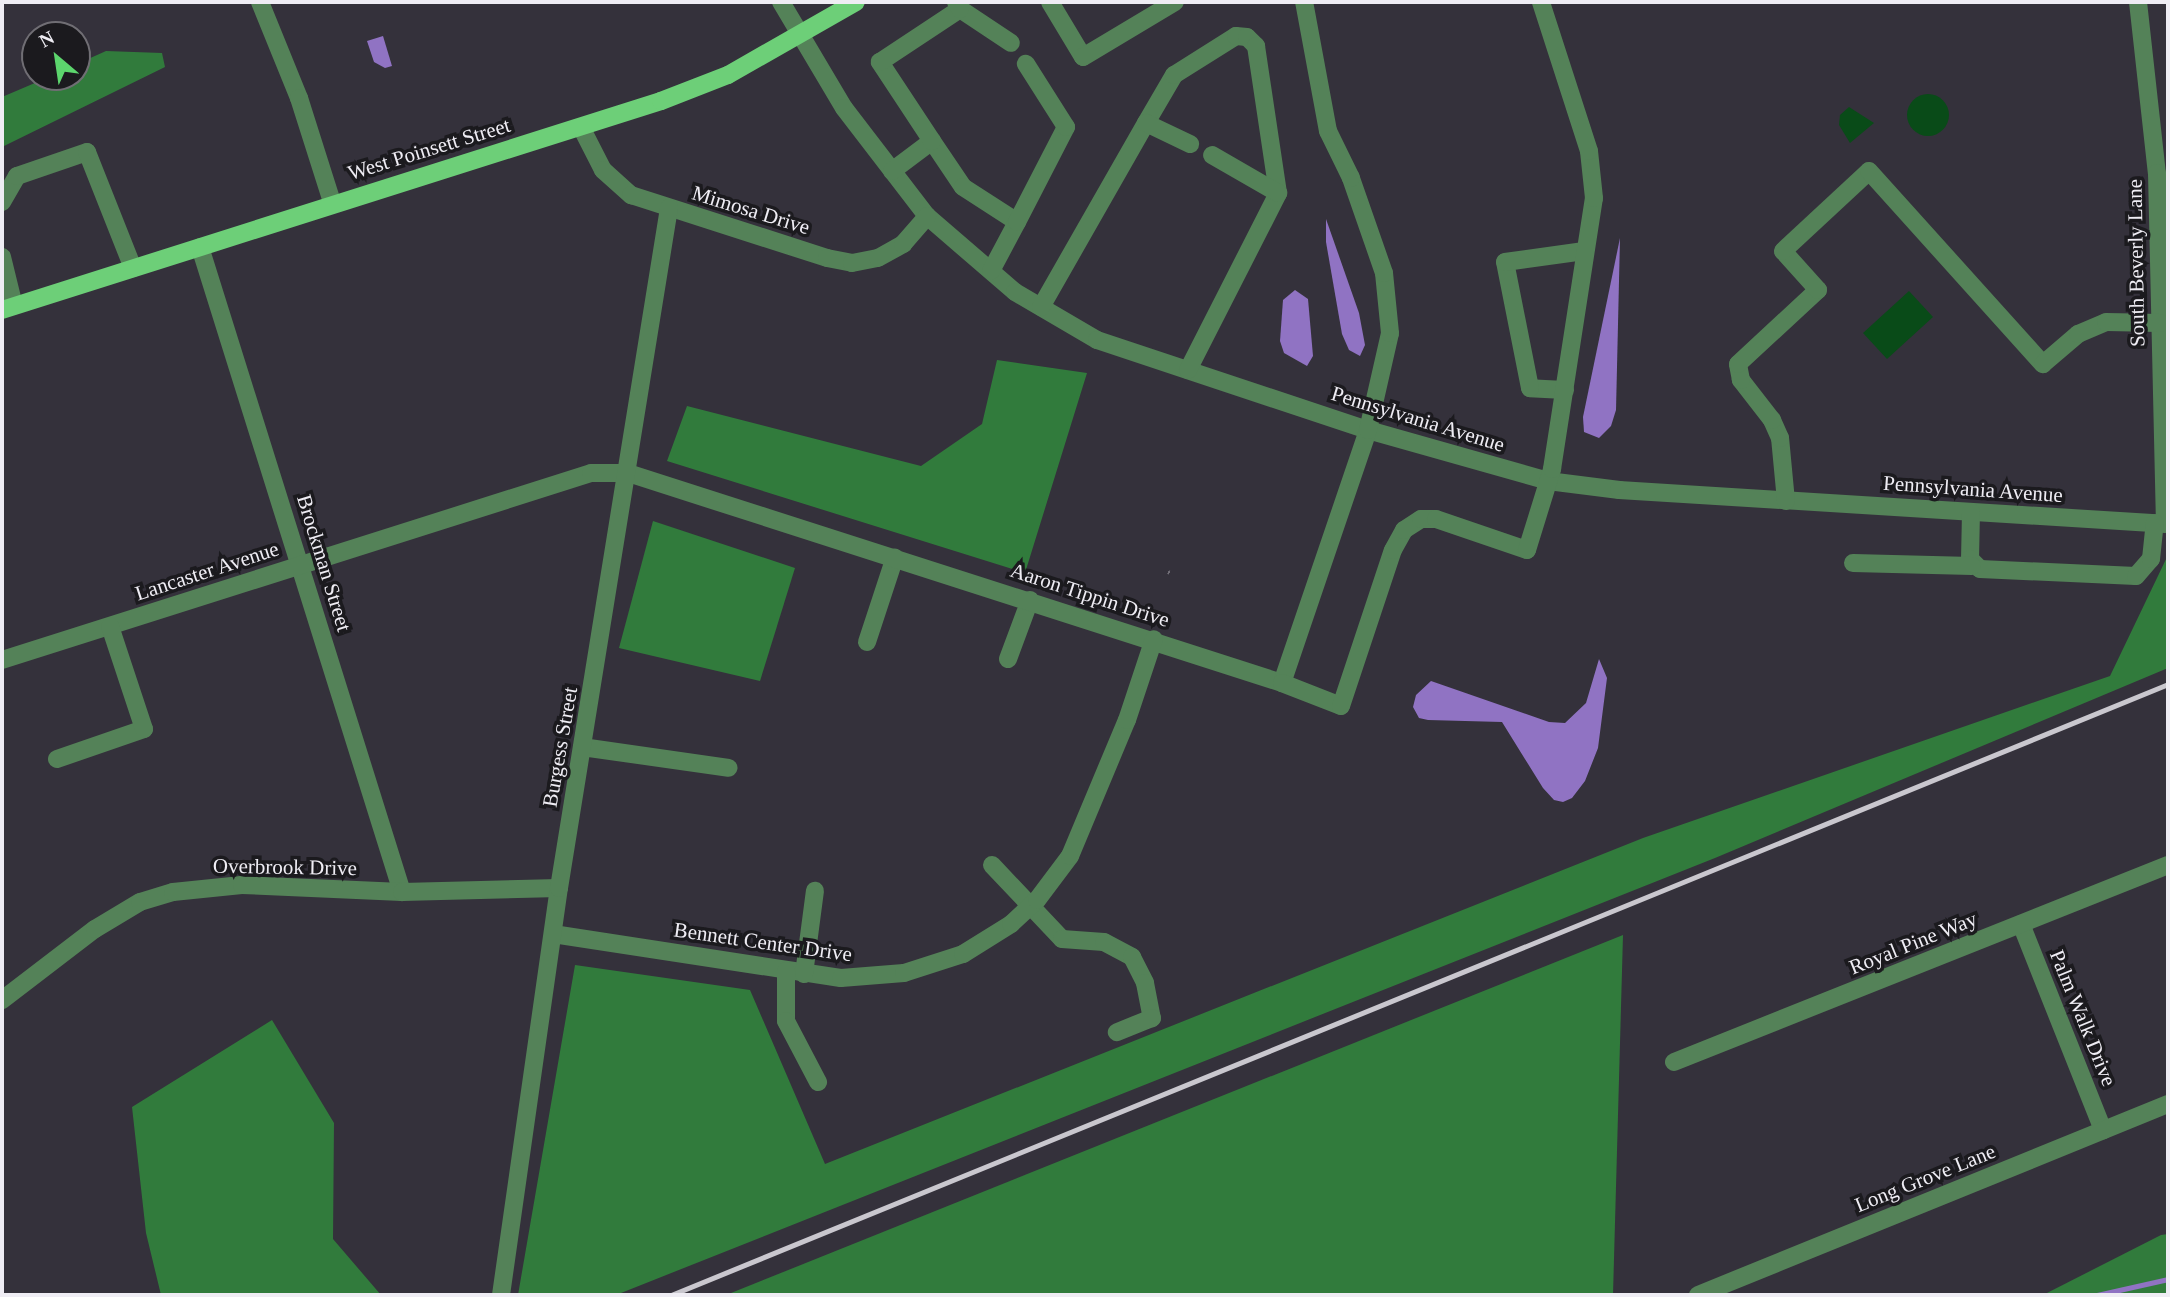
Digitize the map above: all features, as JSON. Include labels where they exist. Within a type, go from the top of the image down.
[{"type":"main road","name":"West Poinsett Street","points":[[8,308],[332,202],[581,127],[728,75],[856,2]]},
{"type":"street","points":[[260,2],[299,98],[332,202]]},
{"type":"street","name":"Pennsylvania Avenue","points":[[781,2],[844,108],[927,216],[990,271],[1041,307],[1097,340],[1368,430],[1548,481],[1619,490],[2163,524]]},
{"type":"street","points":[[1050,2],[1083,57],[1175,2]]},
{"type":"street","points":[[1282,683],[1368,430],[1390,333],[1384,273],[1351,178],[1328,131],[1304,2]]},
{"type":"street","points":[[1541,2],[1589,151],[1594,198],[1565,390],[1548,481]]},
{"type":"street","name":"South Beverly Lane","points":[[1972,566],[2136,576],[2151,559],[2163,524],[2160,323],[2152,104],[2138,2]]},
{"type":"street","points":[[1012,43],[958,5],[880,61],[963,187],[1017,222]]},
{"type":"street","points":[[1041,307],[1174,75],[1236,36],[1247,37],[1256,46],[1278,193],[1188,370]]},
{"type":"street","points":[[990,271],[1066,127],[1026,64]]},
{"type":"street","points":[[1146,123],[1190,144]]},
{"type":"street","name":"Mimosa Drive","points":[[581,127],[614,184],[668,208],[852,263],[886,255],[918,231],[927,216]]},
{"type":"street","points":[[892,171],[932,141]]},
{"type":"street","points":[[2,202],[17,176],[87,152],[133,268]]},
{"type":"street","points":[[1212,155],[1278,193]]},
{"type":"street","points":[[1786,500],[1780,438],[1772,420],[1741,380],[1738,365],[1818,290],[1783,251],[1869,171],[2043,364],[2077,334],[2106,322],[2160,323]]},
{"type":"street","name":"Burgess Street","points":[[501,1295],[559,888],[628,473],[668,208]]},
{"type":"street","name":"Brockman Street","points":[[200,247],[402,892]]},
{"type":"street","points":[[1565,390],[1530,388],[1505,261],[1584,251]]},
{"type":"street","points":[[2,257],[8,308]]},
{"type":"street","name":"Lancaster Avenue","points":[[2,660],[592,473],[628,473]]},
{"type":"street","name":"Aaron Tippin Drive","points":[[628,473],[1154,639],[1341,706],[1404,530],[1421,519],[1436,519],[1527,550],[1548,481]]},
{"type":"street","points":[[1853,563],[1972,566],[1970,512]]},
{"type":"street","points":[[867,642],[895,558]]},
{"type":"street","points":[[1008,659],[1030,600]]},
{"type":"street","points":[[57,759],[145,729],[110,626]]},
{"type":"street","name":"Bennett Center Drive","points":[[552,934],[795,973],[872,978],[935,965],[995,936],[1031,905],[1070,856],[1086,825],[1154,639]]},
{"type":"street","points":[[582,747],[729,768]]},
{"type":"street","points":[[992,865],[1062,939],[1104,942],[1132,957],[1145,983],[1152,1018],[1117,1032]]},
{"type":"street","name":"Royal Pine Way","points":[[1674,1062],[2168,865]]},
{"type":"street","name":"Overbrook Drive","points":[[2,1000],[95,929],[156,897],[242,885],[402,892],[559,888]]},
{"type":"street","points":[[816,891],[786,1021],[818,1082]]},
{"type":"street","name":"Palm Walk Drive","points":[[2021,924],[2103,1130]]},
{"type":"street","name":"Long Grove Lane","points":[[1698,1295],[2168,1104]]},
{"type":"green space","points":[[106,51],[162,53],[165,67],[2,147],[2,97],[21,89],[91,91],[91,58]]},
{"type":"green space","points":[[1928,94],[1943,100],[1949,115],[1943,130],[1928,136],[1913,130],[1907,115],[1913,100]]},
{"type":"green space","points":[[1849,107],[1874,123],[1850,143],[1839,125],[1840,115]]},
{"type":"green space","points":[[1909,291],[1933,317],[1887,359],[1863,333]]},
{"type":"green space","points":[[997,360],[1087,373],[1025,573],[667,461],[687,406],[921,466],[982,424]]},
{"type":"green space","points":[[653,521],[795,568],[760,681],[619,648]]},
{"type":"green space","points":[[2168,555],[2168,668],[1715,858],[616,1295],[518,1295],[575,965],[750,990],[825,1164],[1643,838],[2110,676]]},
{"type":"green space","points":[[1623,935],[1613,1295],[726,1295]]},
{"type":"green space","points":[[272,1020],[334,1123],[333,1239],[381,1295],[161,1295],[146,1233],[132,1107]]},
{"type":"green space","points":[[2168,1234],[2168,1295],[2043,1295],[2161,1235]]},
{"type":"shaded area","points":[[383,36],[392,66],[385,68],[374,62],[367,41]]},
{"type":"shaded area","points":[[1326,219],[1359,313],[1365,345],[1360,356],[1349,350],[1342,334],[1326,242]]},
{"type":"shaded area","points":[[1620,238],[1616,410],[1611,426],[1599,438],[1584,432],[1583,417]]},
{"type":"shaded area","points":[[1295,290],[1308,299],[1313,356],[1307,366],[1284,353],[1280,341],[1283,300]]},
{"type":"shaded area","points":[[1599,659],[1607,678],[1598,748],[1585,781],[1572,798],[1563,802],[1554,800],[1543,788],[1502,722],[1428,720],[1419,718],[1413,707],[1416,695],[1431,681],[1549,722],[1565,723],[1586,703]]},
{"type":"waterway","points":[[2097,1295],[2168,1279]]},
{"type":"railway","points":[[671,1295],[2168,684]]}]
